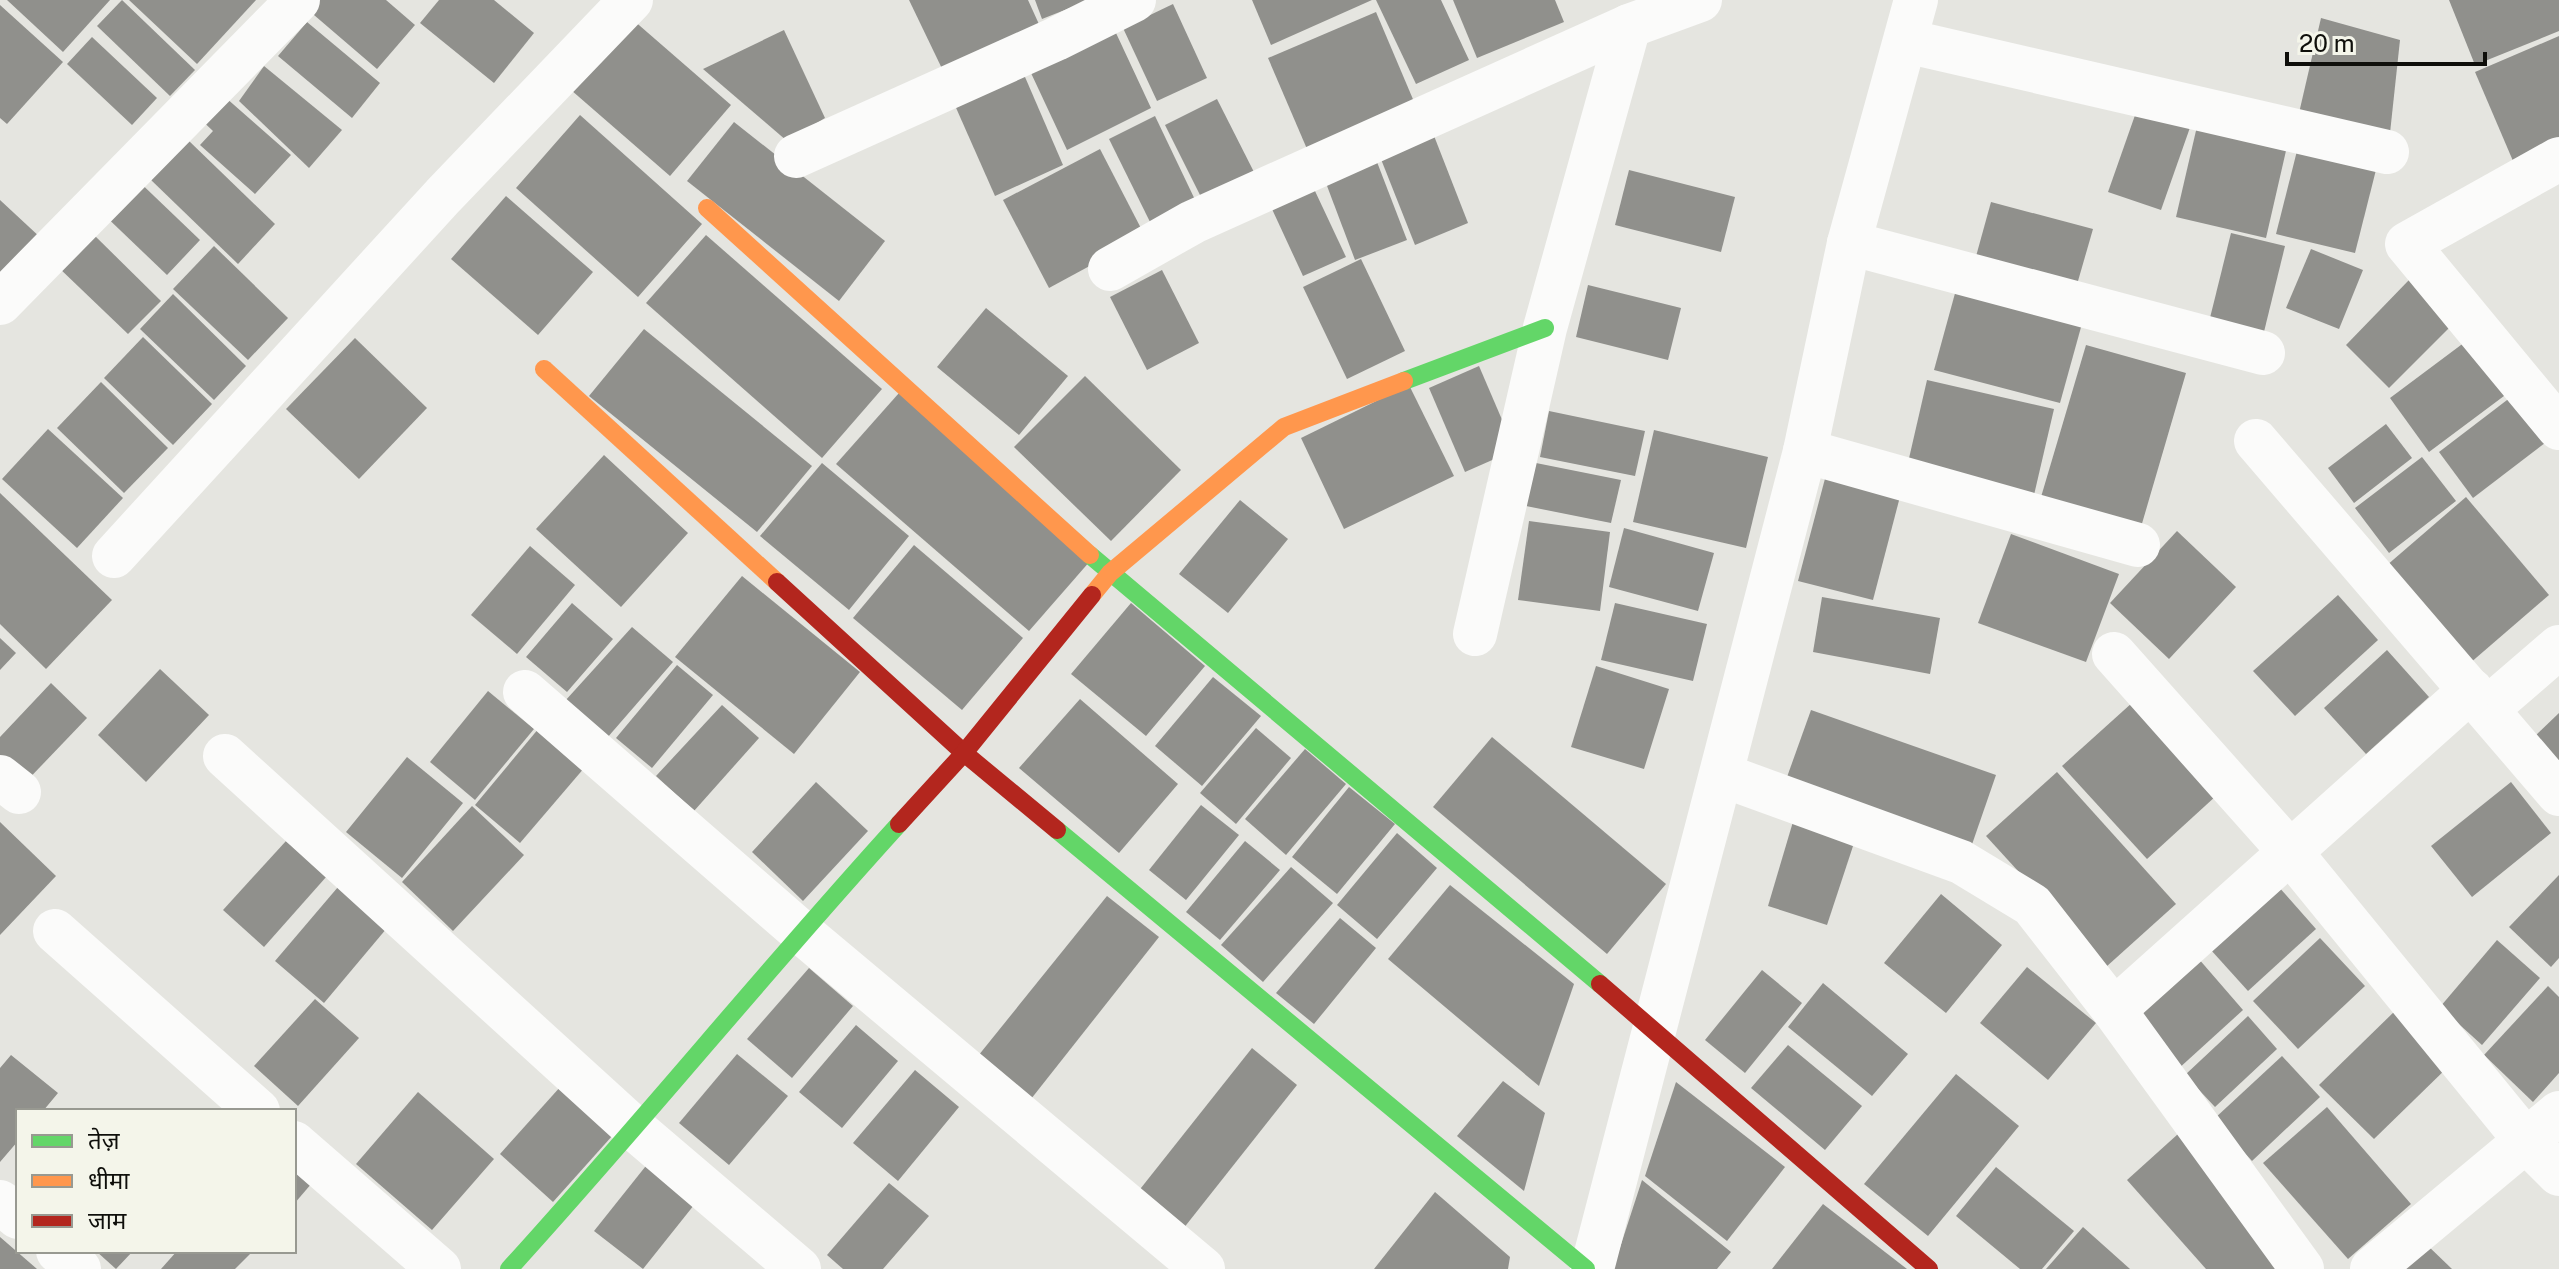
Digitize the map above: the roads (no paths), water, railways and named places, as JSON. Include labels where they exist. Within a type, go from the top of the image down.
[{"type":"street","points":[[0,303],[298,0]]},
{"type":"street","points":[[114,556],[443,196],[631,0]]},
{"type":"street","points":[[796,156],[1056,39],[1134,0]]},
{"type":"street","points":[[1110,269],[1193,222],[1629,26],[1700,0]]},
{"type":"street","points":[[544,369],[964,753],[1589,1269],[1722,775],[1805,451],[1849,243],[1911,20],[2387,152]]},
{"type":"street","points":[[1475,634],[1545,328],[1629,26]]},
{"type":"street","points":[[2559,159],[2407,244],[2559,428]]},
{"type":"street","points":[[707,208],[1110,573],[1655,1030],[1929,1269]]},
{"type":"street","points":[[1849,243],[2263,353]]},
{"type":"street","points":[[509,1269],[636,1130],[801,932],[964,753],[1110,573],[1284,427],[1545,328]]},
{"type":"street","points":[[2256,441],[2559,794]]},
{"type":"street","points":[[1805,451],[2138,545]]},
{"type":"street","points":[[2114,1010],[2291,853],[2479,700],[2559,647]]},
{"type":"street","points":[[2114,654],[2291,853],[2527,1142],[2559,1174]]},
{"type":"street","points":[[525,692],[801,932],[1203,1269]]},
{"type":"street","points":[[225,756],[636,1130],[799,1269]]},
{"type":"street","points":[[1722,775],[1973,869],[2032,905],[2114,1010],[2302,1269]]},
{"type":"street","points":[[55,931],[256,1109]]},
{"type":"street","points":[[2372,1269],[2559,1113]]},
{"type":"street","points":[[296,1145],[439,1269]]},
{"type":"street","points":[[0,1202],[16,1215]]},
{"type":"street","points":[[60,1253],[79,1269]]}]
